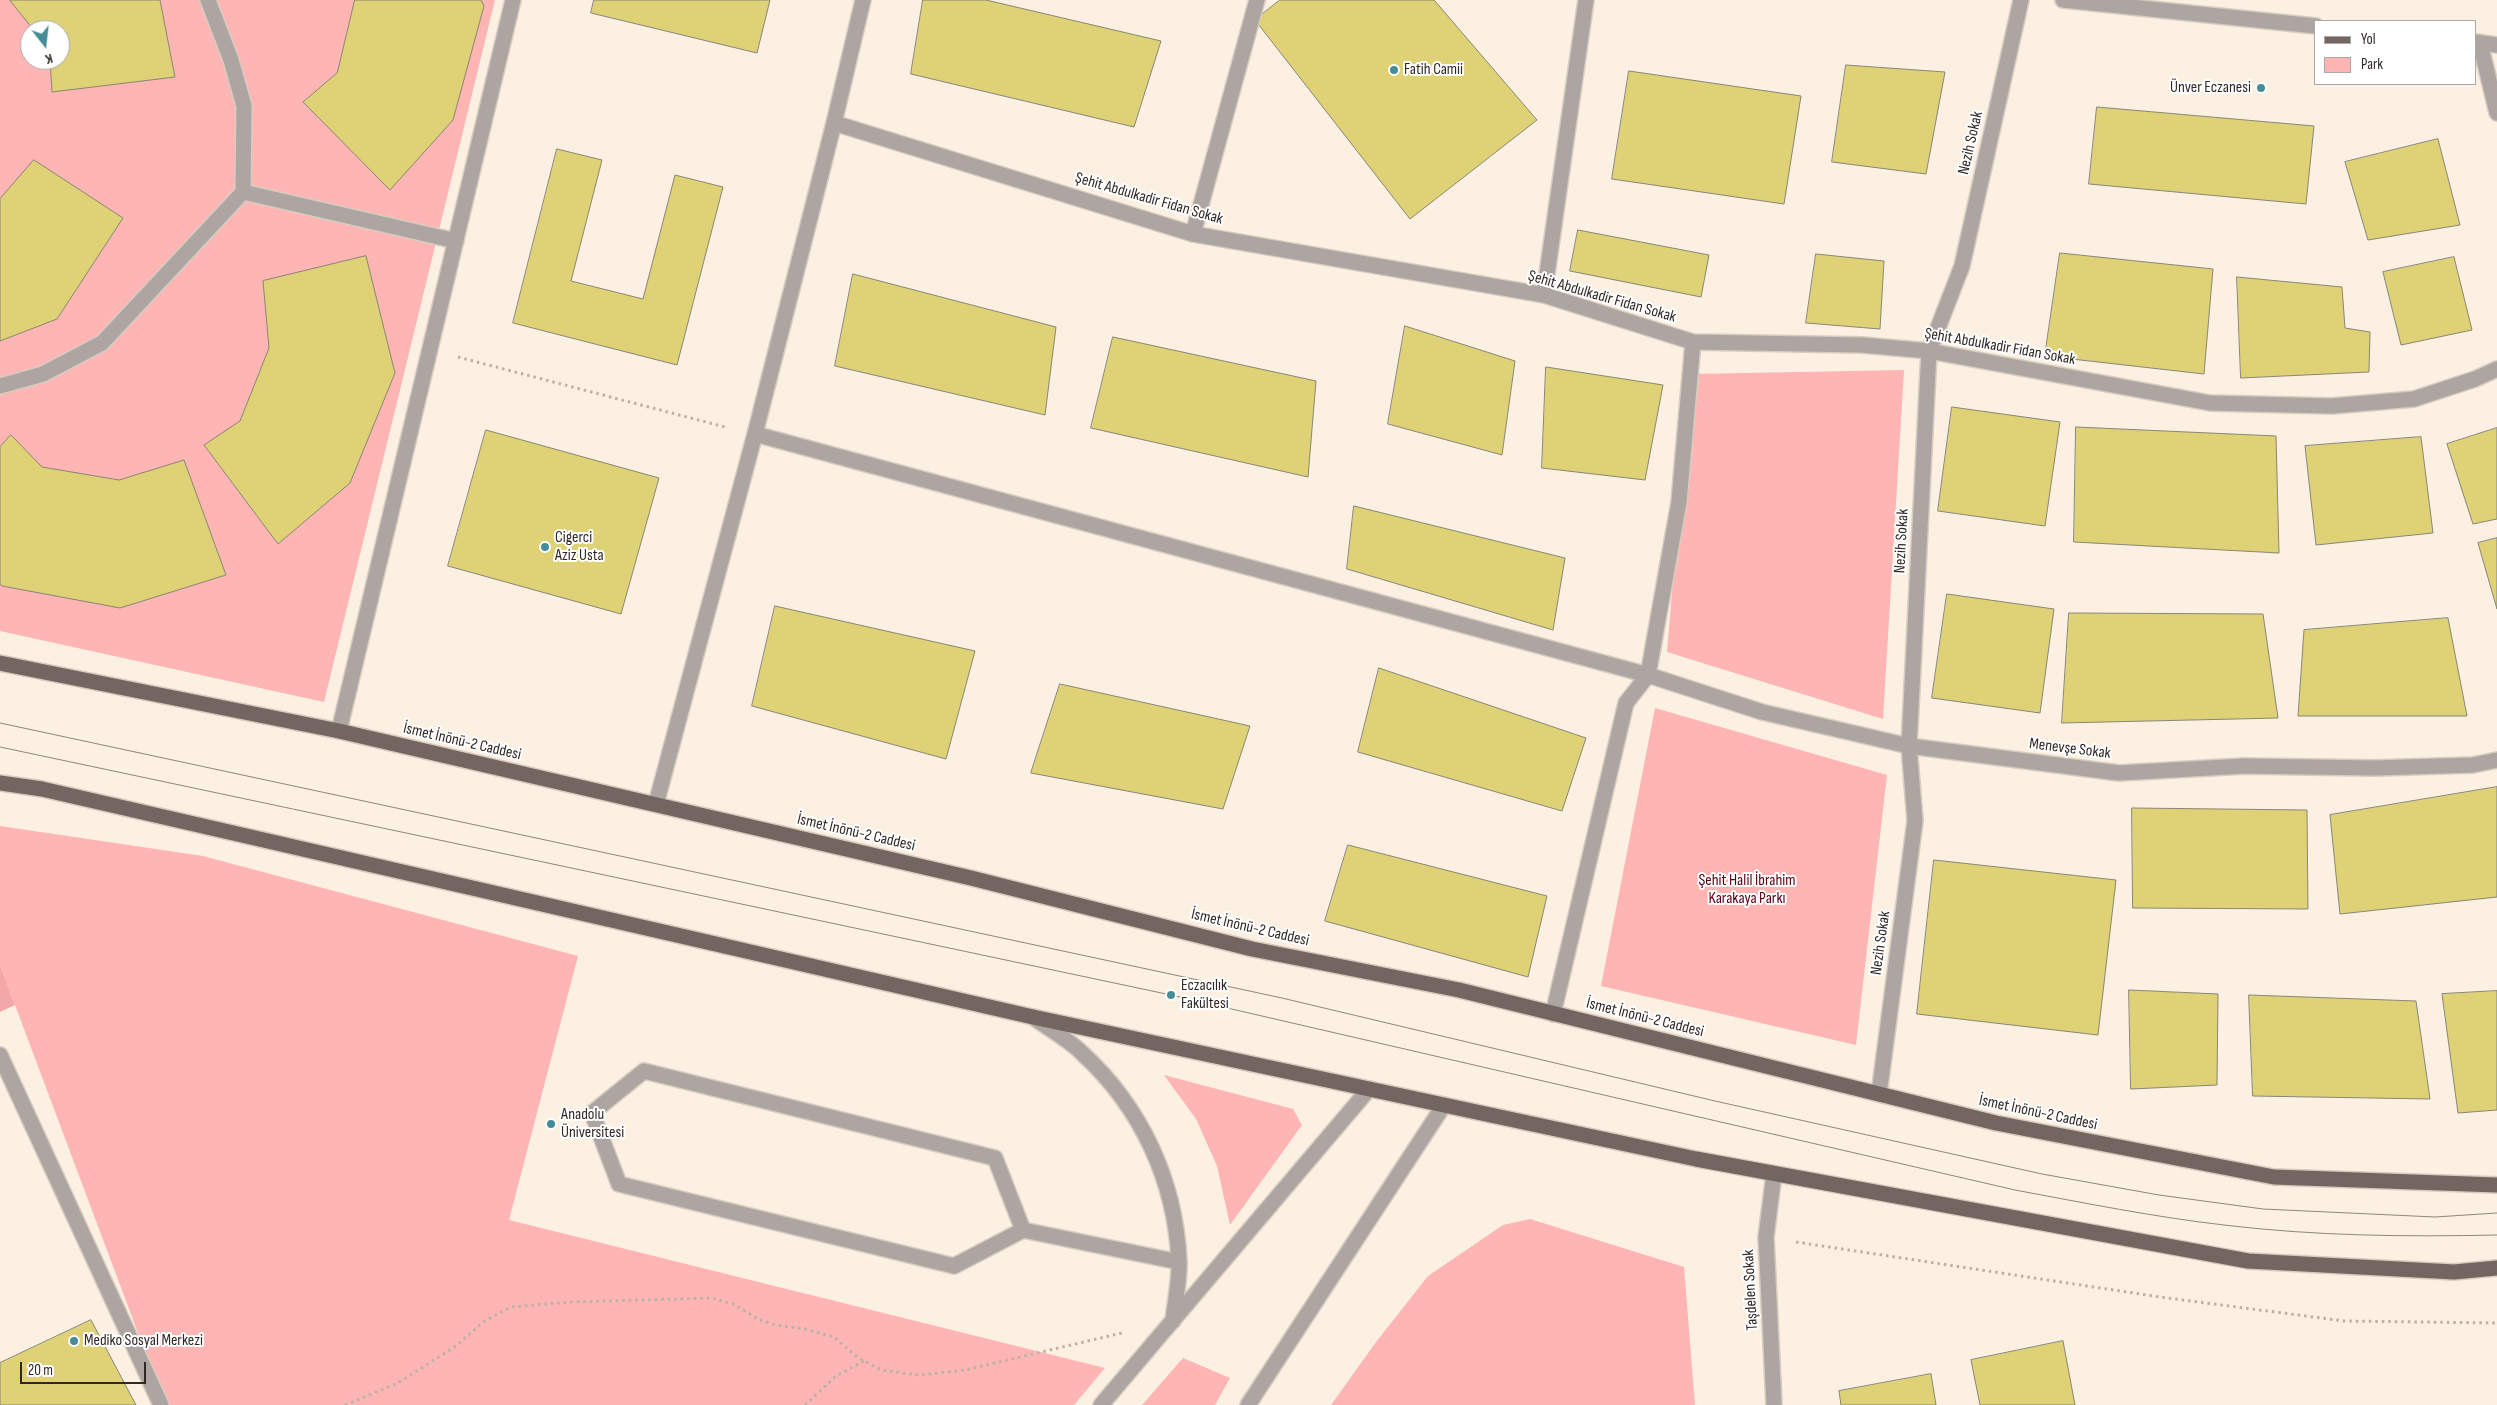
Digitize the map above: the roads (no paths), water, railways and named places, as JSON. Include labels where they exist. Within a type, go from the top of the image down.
[{"type":"main road","name":"İsmet İnönü-2 Caddesi","points":[[0,663],[339,731],[656,804],[971,878],[1252,949],[1459,990],[1996,1123],[2274,1177],[2497,1185]]},
{"type":"main road","points":[[0,783],[42,789],[1033,1018],[1696,1160],[2248,1261],[2454,1272],[2497,1268]]},
{"type":"street","points":[[0,386],[43,374],[102,343],[243,192],[244,106],[231,60],[208,0]]},
{"type":"street","points":[[339,731],[513,0]]},
{"type":"street","points":[[656,804],[755,434],[834,123],[863,0]]},
{"type":"street","points":[[1193,234],[1256,0]]},
{"type":"street","points":[[1544,295],[1586,0]]},
{"type":"street","name":"Nezih Sokak","points":[[1879,1094],[1915,821],[1909,746],[1928,351],[1962,266],[2021,0]]},
{"type":"street","points":[[2063,0],[2314,26]]},
{"type":"street","points":[[2497,45],[2478,42],[2497,113]]},
{"type":"street","name":"Şehit Abdulkadir Fidan Sokak","points":[[834,123],[1193,234],[1544,295],[1693,342],[1862,344],[1928,351],[2210,403],[2332,406],[2414,399],[2476,379],[2497,369]]},
{"type":"street","points":[[243,192],[456,241]]},
{"type":"street","points":[[1553,1014],[1626,704],[1648,675],[1679,502],[1693,342]]},
{"type":"street","name":"Menevşe Sokak","points":[[755,434],[1648,675],[1762,712],[1909,746],[2119,773],[2244,766],[2375,768],[2464,765],[2497,760]]},
{"type":"street","points":[[1033,1018],[1082,1052],[1122,1096],[1153,1147],[1172,1203],[1179,1262],[1173,1321]]},
{"type":"street","points":[[0,1055],[161,1405]]},
{"type":"street","points":[[1023,1230],[995,1158],[644,1071],[592,1113],[619,1184],[954,1266],[1023,1230],[1179,1262]]},
{"type":"street","points":[[1101,1405],[1369,1089]]},
{"type":"street","points":[[1248,1405],[1444,1105]]},
{"type":"street","name":"Taşdelen Sokak","points":[[1774,1174],[1766,1237],[1774,1405]]},
{"type":"tram line","points":[[0,723],[1282,998],[1715,1101],[2042,1174],[2159,1195],[2263,1209],[2435,1217],[2497,1213]]},
{"type":"tram line","points":[[0,747],[1171,995],[2015,1190],[2146,1214],[2258,1229],[2360,1235],[2497,1235]]},
{"type":"place","name":"Fatih Camii","points":[[1394,70]]},
{"type":"place","name":"Ünver Eczanesi","points":[[2261,88]]},
{"type":"place","name":"Cigerci Aziz Usta","points":[[545,547]]},
{"type":"place","name":"Eczacılık Fakültesi","points":[[1171,995]]},
{"type":"place","name":"Anadolu Üniversitesi","points":[[551,1124]]},
{"type":"place","name":"Mediko Sosyal Merkezi","points":[[74,1341]]},
{"type":"park label","name":"Şehit Halil İbrahim Karakaya Parkı","points":[[1747,890]]}]
